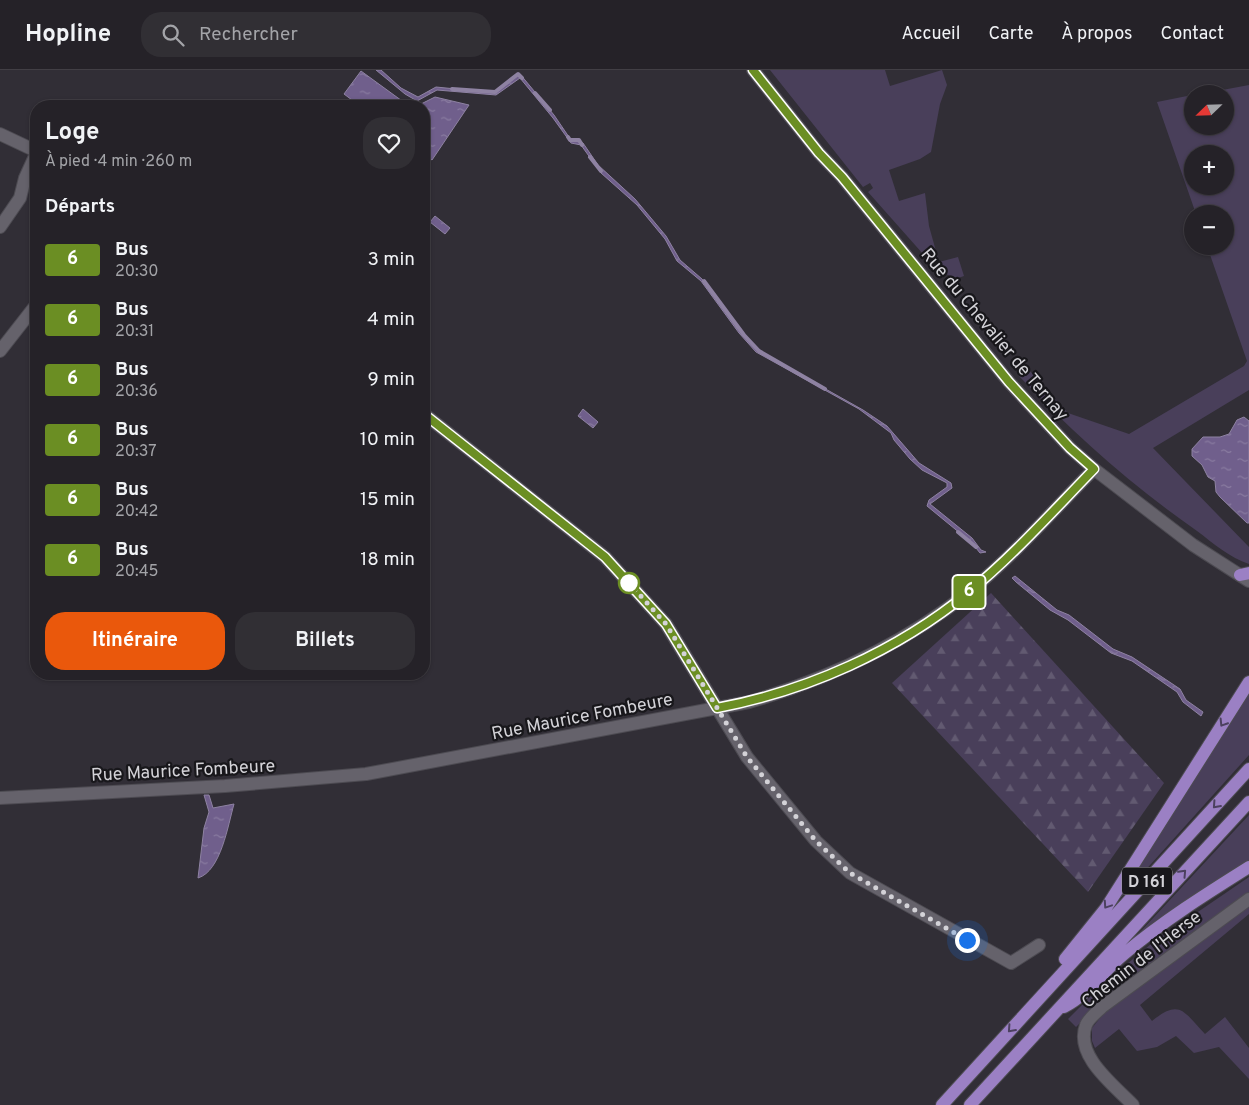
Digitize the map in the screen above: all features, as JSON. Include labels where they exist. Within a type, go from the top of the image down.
[{"type":"main road","points":[[1044,993],[1063,962],[1106,908],[1249,682]]},
{"type":"main road","name":"D 161","points":[[942,1105],[1249,769]]},
{"type":"main road","name":"D 161","points":[[970,1105],[1249,802]]},
{"type":"main road","points":[[1055,1012],[1080,998],[1122,956],[1164,923],[1249,867]]},
{"type":"street","name":"Rue du Chevalier de Ternay","points":[[754,70],[819,153],[848,185],[1009,382],[1070,448],[1094,469],[1185,539],[1246,576]]},
{"type":"street","points":[[0,134],[30,150]]},
{"type":"street","points":[[0,228],[20,198],[30,167]]},
{"type":"street","points":[[0,351],[30,313]]},
{"type":"street","points":[[430,419],[605,557],[666,624],[747,757],[816,841],[850,873],[1011,963],[1039,945]]},
{"type":"street","name":"Rue Maurice Fombeure","points":[[0,798],[225,786],[366,774],[717,708],[776,694],[862,660],[935,617],[969,592],[1009,556],[1094,469]]},
{"type":"street","name":"Chemin de l'Herse","points":[[1133,1105],[1090,1058],[1084,1041],[1086,1024],[1102,1007],[1249,899]]},
{"type":"green space","points":[[770,70],[885,70],[890,86],[942,70],[947,85],[940,104],[931,152],[920,159],[889,170],[899,201],[925,193],[929,226],[939,262],[958,257],[964,276],[958,278],[939,272],[868,192],[873,188],[870,183],[863,187]]},
{"type":"green space","points":[[1249,85],[1249,390],[1153,448],[1249,547],[1249,564],[1222,550],[1126,477],[1081,438],[1018,375],[1018,358],[1068,413],[1129,434],[1244,366],[1247,361],[1210,255],[1234,255],[1234,205],[1193,205],[1189,195],[1234,195],[1234,145],[1184,145],[1184,180],[1157,102],[1184,97],[1184,135],[1234,135],[1234,88]]},
{"type":"green space","points":[[991,593],[1164,783],[1088,892],[892,683]]},
{"type":"green space","points":[[1249,693],[1249,755],[1115,904]]},
{"type":"green space","points":[[1249,815],[1249,863],[1127,946]]},
{"type":"green space","points":[[1249,877],[1249,893],[1114,990],[1076,1027],[1068,1019],[1102,985],[1151,944]]},
{"type":"green space","points":[[1249,906],[1249,914],[1140,1005],[1152,1021],[1169,1010],[1176,1009],[1181,1011],[1205,1034],[1225,1017],[1249,1048],[1249,1079],[1219,1047],[1194,1053],[1176,1036],[1157,1047],[1137,1051],[1119,1029],[1095,1048],[1092,1041],[1092,1028],[1108,1008]]},
{"type":"water","points":[[376,70],[381,70],[401,88],[418,97],[436,87],[486,92],[498,91],[520,74],[554,115],[571,140],[583,143],[598,165],[635,199],[666,236],[680,260],[702,279],[747,340],[765,355],[863,410],[887,426],[919,463],[951,483],[952,488],[930,504],[972,538],[981,550],[986,552],[980,553],[972,543],[927,506],[929,500],[947,487],[947,483],[922,470],[894,440],[891,433],[859,409],[756,352],[739,333],[701,281],[677,261],[665,239],[637,205],[601,173],[581,145],[571,143],[520,78],[496,95],[437,90],[415,100]]},
{"type":"water","points":[[361,71],[401,100],[352,100],[344,94]]},
{"type":"water","points":[[435,97],[469,105],[432,160],[430,158],[429,100]]},
{"type":"water","points":[[435,216],[450,228],[445,234],[430,222]]},
{"type":"water","points":[[583,409],[598,422],[593,428],[578,416]]},
{"type":"water","points":[[1244,417],[1249,421],[1249,523],[1220,497],[1216,492],[1215,481],[1208,477],[1202,465],[1192,456],[1192,449],[1203,437],[1220,437],[1229,434],[1237,420]]},
{"type":"water","points":[[1015,576],[1057,610],[1069,615],[1113,649],[1132,657],[1180,689],[1186,700],[1203,712],[1201,716],[1183,702],[1177,692],[1132,661],[1111,653],[1068,620],[1050,610],[1016,582],[1012,578]]},
{"type":"water","points":[[204,795],[209,795],[213,808],[234,804],[218,857],[206,874],[198,878],[204,828],[209,812]]},
{"type":"waterway","points":[[452,89],[495,92],[518,74],[522,78]]},
{"type":"waterway","points":[[535,93],[550,110]]},
{"type":"waterway","points":[[568,137],[570,140],[579,140],[582,145]]},
{"type":"waterway","points":[[590,157],[601,171]]},
{"type":"waterway","points":[[704,281],[744,335],[759,351],[825,389]]},
{"type":"waterway","points":[[958,532],[976,547]]},
{"type":"bus line","name":"6","points":[[430,419],[605,557],[666,624],[717,708],[785,692],[862,660],[899,640],[969,592],[1009,556],[1094,469],[1070,448],[1009,382],[842,177],[819,153],[753,70]]},
{"type":"route","points":[[629,583],[666,624],[747,757],[816,841],[850,873],[967,940]]}]
